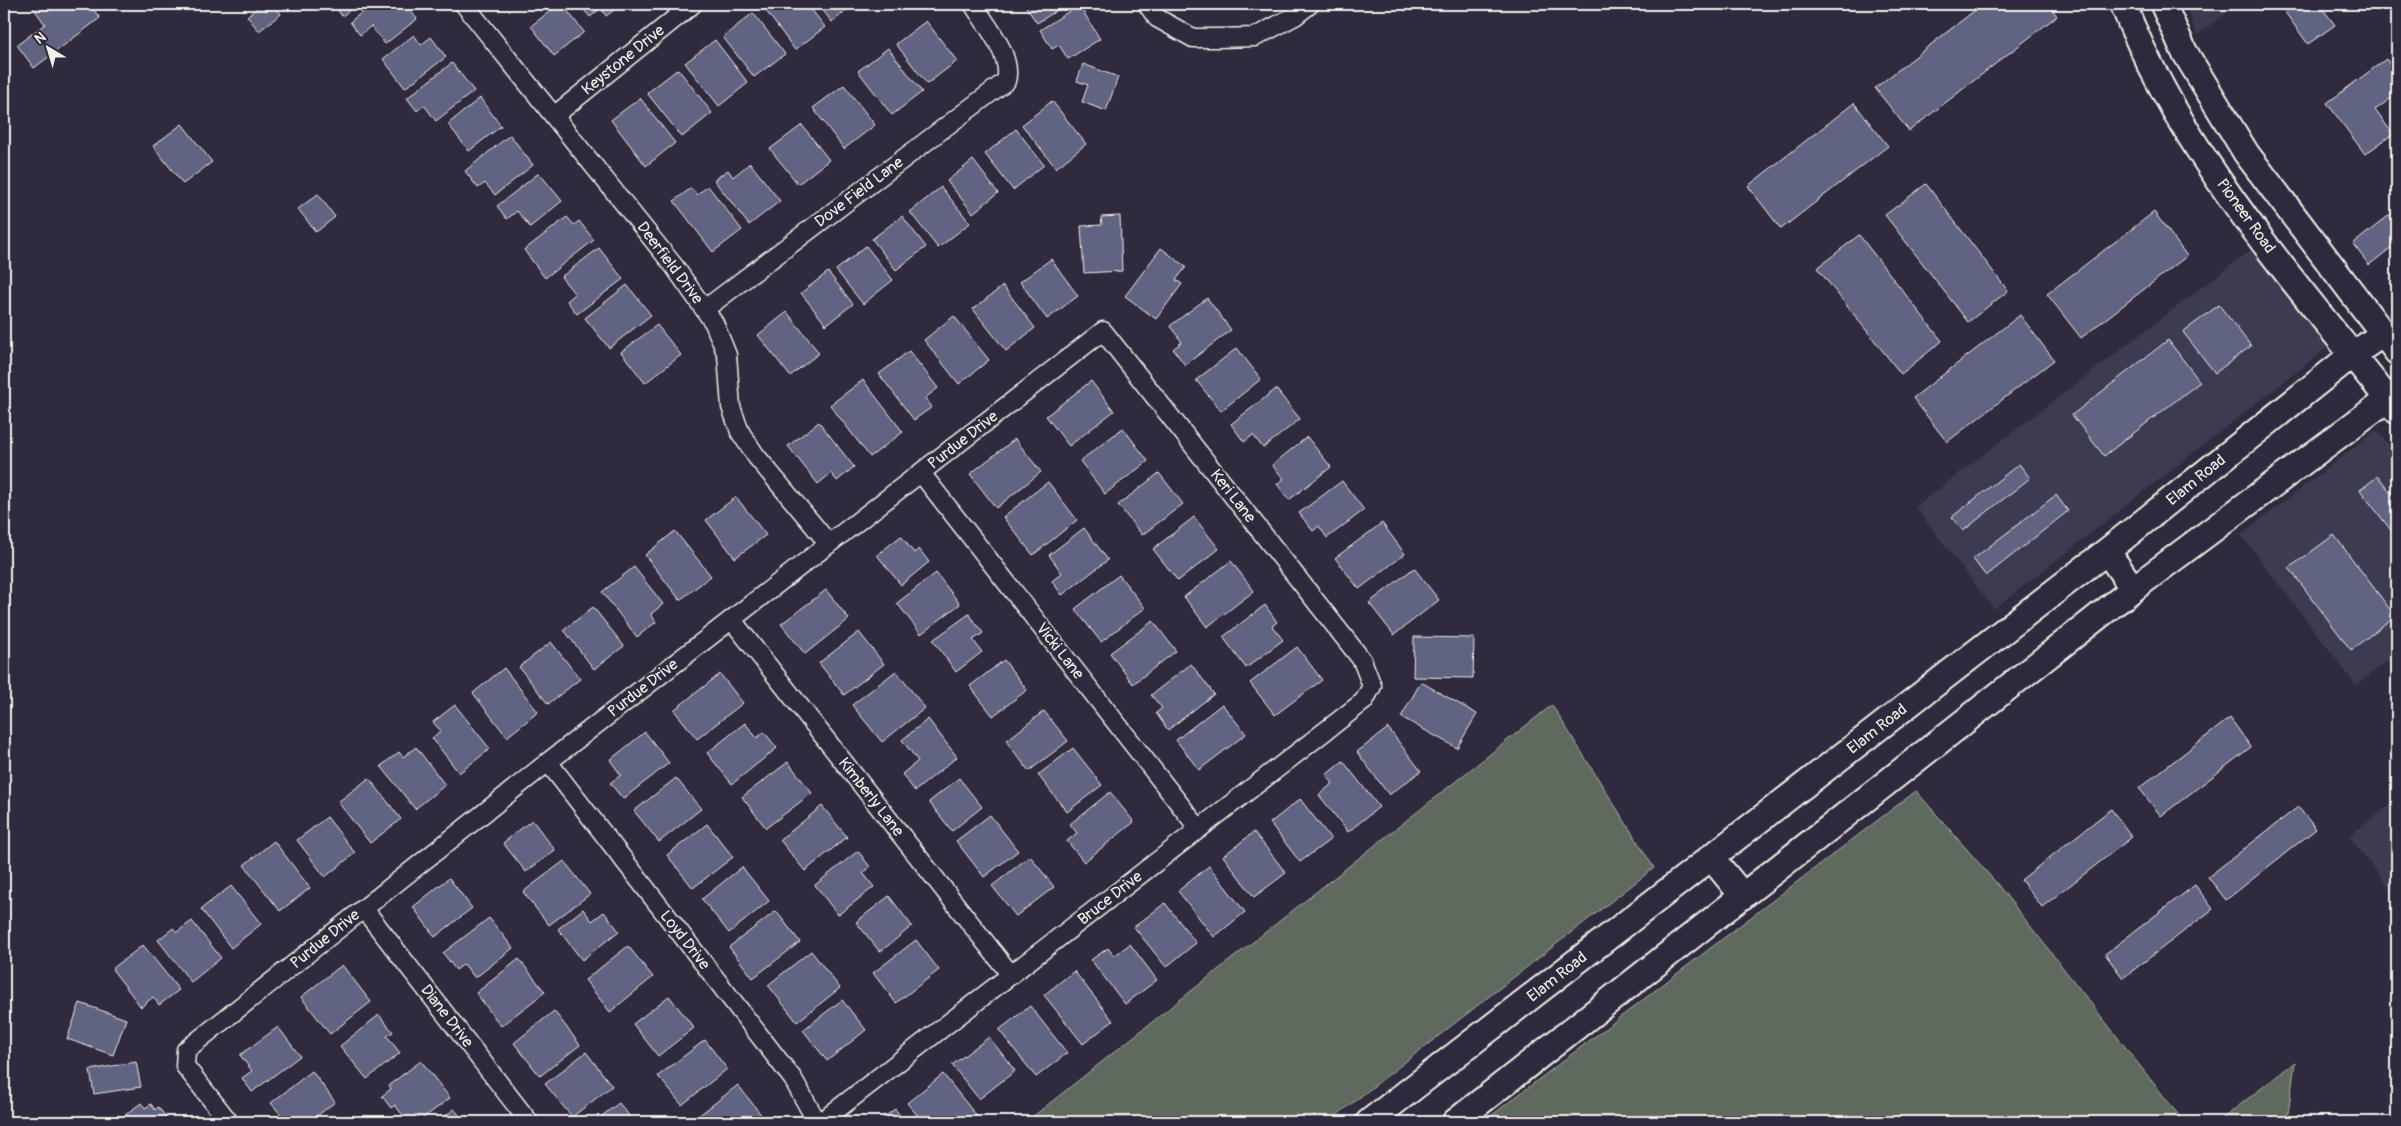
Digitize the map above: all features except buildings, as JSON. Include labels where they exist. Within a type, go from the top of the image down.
[{"type":"main road","name":"Pioneer Road","points":[[2123,4],[2147,60],[2201,153],[2241,214],[2352,355],[2394,401]]},
{"type":"main road","points":[[2167,8],[2180,43],[2246,153],[2390,343]]},
{"type":"main road","points":[[2147,60],[2180,43]]},
{"type":"main road","name":"Elam Road","points":[[1369,1122],[2107,552],[2352,355],[2390,343]]},
{"type":"main road","points":[[1454,1122],[2133,589],[2394,401]]},
{"type":"main road","points":[[2107,552],[2133,589]]},
{"type":"main road","points":[[1712,856],[1743,896]]},
{"type":"street","name":"Deerfield Drive","points":[[464,4],[674,266],[705,309],[714,323],[727,355],[727,378],[731,407],[740,432],[756,456],[829,544]]},
{"type":"street","name":"Keystone Drive","points":[[554,116],[693,4]]},
{"type":"street","name":"Dove Field Lane","points":[[705,309],[1006,81],[1009,72],[1003,54],[973,4]]},
{"type":"street","points":[[1147,4],[1157,18],[1193,38],[1255,37],[1295,16],[1310,4]]},
{"type":"street","name":"Purdue Drive","points":[[229,1122],[185,1066],[186,1050],[548,762],[1103,331]]},
{"type":"street","name":"Keri Lane","points":[[1103,331],[1362,660]]},
{"type":"street","name":"Vicki Lane","points":[[921,473],[1199,829]]},
{"type":"street","name":"Kimberly Lane","points":[[732,620],[1011,975]]},
{"type":"street","name":"Bruce Drive","points":[[821,1122],[1364,701],[1372,686],[1362,660]]},
{"type":"street","name":"Loyd Drive","points":[[548,762],[793,1079],[816,1122]]},
{"type":"street","name":"Diane Drive","points":[[364,909],[530,1122]]},
{"type":"shaded area","points":[[2185,4],[2238,4],[2197,35]]},
{"type":"shaded area","points":[[2257,245],[2328,347],[1994,609],[1915,507]]},
{"type":"shaded area","points":[[2376,430],[2397,454],[2397,654],[2356,685],[2241,535]]},
{"type":"shaded area","points":[[2397,799],[2397,898],[2349,836]]},
{"type":"green space","points":[[1552,705],[1654,868],[1328,1122],[1026,1122]]},
{"type":"green space","points":[[1916,791],[1998,885],[2184,1122],[1483,1122]]},
{"type":"green space","points":[[2295,1062],[2287,1122],[2218,1122]]}]
